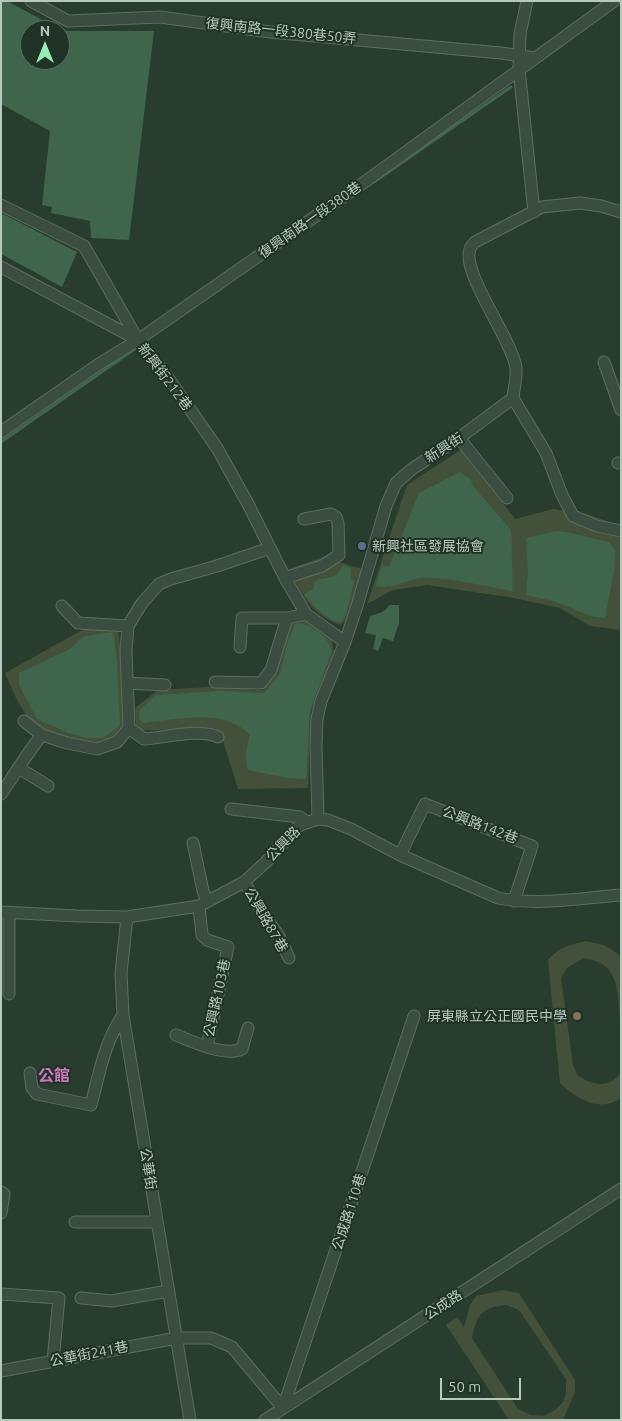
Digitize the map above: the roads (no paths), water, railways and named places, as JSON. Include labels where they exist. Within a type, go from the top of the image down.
[{"type":"street","name":"復興南路一段380巷50弄","points":[[31,1],[68,21],[160,17],[270,32],[520,55],[535,58]]},
{"type":"street","points":[[527,1],[520,34],[519,69],[534,212]]},
{"type":"street","name":"復興南路一段380巷","points":[[1,432],[99,364],[138,340],[366,181],[614,1]]},
{"type":"street","points":[[621,212],[601,206],[580,203],[542,207],[475,242],[470,250],[471,268],[477,285],[507,341],[515,366],[516,379],[513,398],[546,453],[562,495],[573,516],[597,526],[621,531]]},
{"type":"street","points":[[1,205],[84,246],[138,340]]},
{"type":"street","name":"新興街212巷","points":[[1,267],[138,340],[164,372],[217,448],[306,614],[345,642]]},
{"type":"street","points":[[604,362],[621,410]]},
{"type":"street","name":"新興街","points":[[312,820],[317,719],[321,701],[345,642],[386,506],[396,483],[412,469],[459,438],[513,398]]},
{"type":"street","points":[[459,438],[507,498]]},
{"type":"street","points":[[285,578],[322,566],[339,555],[336,516],[331,514],[304,518]]},
{"type":"street","points":[[24,721],[42,734],[66,743],[97,749],[117,742],[129,728],[126,651],[128,626],[142,603],[159,584],[270,548]]},
{"type":"street","points":[[62,606],[78,623],[128,626]]},
{"type":"street","points":[[240,647],[242,618],[286,618],[306,614]]},
{"type":"street","points":[[215,682],[261,683],[271,670],[286,618]]},
{"type":"street","points":[[127,683],[165,685]]},
{"type":"street","points":[[129,728],[144,739],[186,734],[212,734],[218,737]]},
{"type":"street","points":[[1,794],[19,768],[25,755],[42,734]]},
{"type":"street","points":[[19,768],[48,786]]},
{"type":"street","name":"公興路142巷","points":[[400,854],[426,804],[532,846],[514,902]]},
{"type":"street","points":[[232,809],[300,816],[312,820],[328,820],[498,898],[514,902],[621,895]]},
{"type":"street","name":"公興路","points":[[5,912],[127,917],[203,904],[244,882],[265,863],[289,835],[300,825],[312,820]]},
{"type":"street","points":[[193,843],[203,891],[203,904]]},
{"type":"street","name":"公興路87巷","points":[[244,882],[279,936],[288,958]]},
{"type":"street","name":"公興路103巷","points":[[203,904],[202,934],[207,940],[228,947],[207,1047]]},
{"type":"street","points":[[5,912],[9,994]]},
{"type":"street","name":"公華街","points":[[127,917],[122,973],[123,1015],[190,1420]]},
{"type":"street","points":[[30,1073],[32,1088],[37,1094],[91,1105],[113,1029],[123,1015]]},
{"type":"street","name":"公成路110巷","points":[[283,1408],[414,1016]]},
{"type":"street","points":[[176,1035],[207,1047],[237,1052],[242,1049],[248,1028]]},
{"type":"street","name":"公成路","points":[[265,1420],[621,1189]]},
{"type":"street","points":[[1,1192],[4,1194],[1,1213]]},
{"type":"street","points":[[75,1222],[157,1222]]},
{"type":"street","points":[[81,1298],[112,1302],[168,1291]]},
{"type":"street","points":[[1,1294],[59,1298],[53,1361]]},
{"type":"street","name":"公華街241巷","points":[[1,1371],[177,1338],[211,1338],[232,1347],[283,1408]]},
{"type":"waterway","points":[[374,182],[511,87]]},
{"type":"waterway","points":[[1,442],[139,346]]},
{"type":"place","name":"新興社區發展協會","points":[[362,546]]},
{"type":"place","name":"屏東縣立公正國民中學","points":[[577,1016]]},
{"type":"district","name":"公館","points":[[54,1076]]}]
